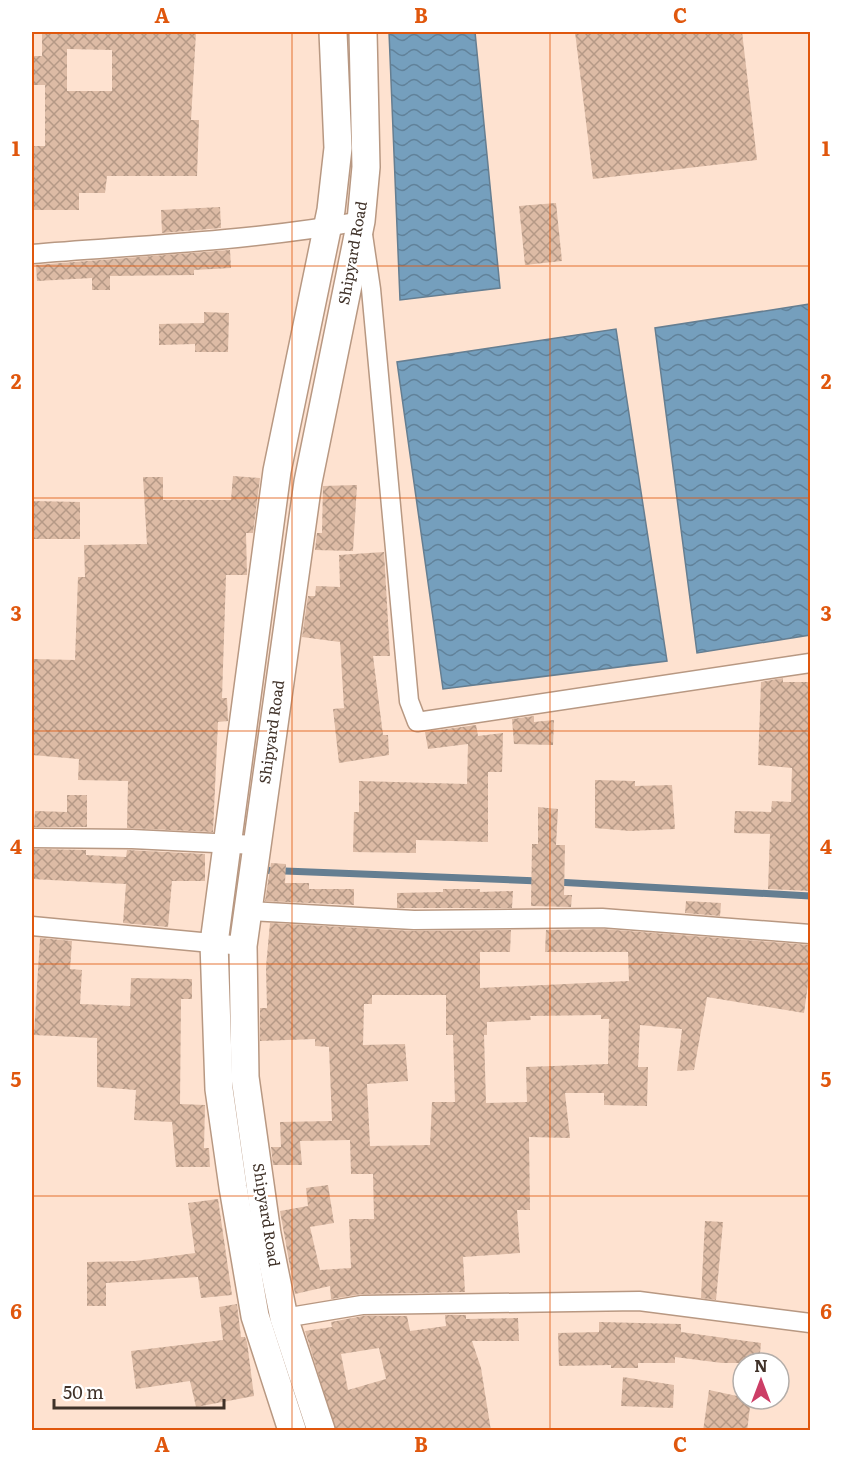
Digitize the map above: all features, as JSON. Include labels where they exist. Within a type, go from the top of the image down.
[{"type":"main road","name":"Shipyard Road","points":[[291,1431],[255,1316],[233,1187],[219,1089],[214,943],[277,471],[328,227],[338,148],[333,32]]},
{"type":"main road","name":"Shipyard Road","points":[[321,1431],[284,1318],[267,1234],[245,1077],[243,946],[308,482],[361,221],[366,167],[363,32]]},
{"type":"street","points":[[32,254],[328,227],[361,221],[371,289],[409,702],[417,722],[810,663]]},
{"type":"street","points":[[32,838],[226,842],[256,845]]},
{"type":"street","points":[[248,911],[414,920],[602,918],[810,934]]},
{"type":"street","points":[[32,926],[243,946]]},
{"type":"street","points":[[284,1318],[362,1305],[639,1301],[810,1323]]},
{"type":"water","points":[[389,32],[475,32],[500,288],[400,300]]},
{"type":"water","points":[[810,304],[810,635],[697,653],[655,328]]},
{"type":"water","points":[[616,329],[667,661],[443,689],[397,362]]},
{"type":"building","points":[[42,32],[196,32],[191,120],[199,120],[197,176],[107,176],[105,193],[79,193],[79,210],[32,210],[32,146],[45,146],[45,85],[32,85],[32,56],[42,56]],"holes":[[[67,49],[112,50],[112,91],[67,91]]]},
{"type":"building","points":[[575,32],[742,32],[757,160],[593,179]]},
{"type":"building","points":[[556,203],[562,261],[525,265],[519,206]]},
{"type":"building","points":[[220,207],[221,228],[162,233],[161,210]]},
{"type":"building","points":[[230,250],[231,268],[194,270],[194,275],[110,276],[110,290],[92,290],[92,278],[37,281],[36,265]]},
{"type":"building","points":[[204,312],[229,313],[228,352],[195,352],[195,344],[159,345],[159,324],[204,323]]},
{"type":"building","points":[[233,476],[260,478],[253,533],[246,533],[247,575],[226,575],[222,698],[227,698],[228,721],[218,722],[213,832],[127,828],[128,781],[78,780],[79,759],[32,755],[32,659],[75,660],[78,577],[85,577],[84,545],[147,544],[143,477],[163,477],[163,500],[231,500]]},
{"type":"building","points":[[357,485],[353,551],[315,550],[317,533],[322,533],[323,486]]},
{"type":"building","points":[[32,501],[80,502],[80,539],[32,539]]},
{"type":"building","points":[[384,552],[390,656],[373,656],[383,735],[388,735],[389,755],[339,763],[333,709],[344,708],[340,642],[302,637],[308,596],[315,596],[316,586],[340,587],[339,555]]},
{"type":"building","points":[[783,678],[783,682],[810,682],[810,891],[768,889],[770,834],[734,833],[735,811],[771,812],[772,801],[791,802],[792,768],[758,765],[761,682]]},
{"type":"building","points":[[534,716],[534,722],[554,720],[553,745],[514,744],[512,719]]},
{"type":"building","points":[[476,725],[478,736],[503,733],[502,772],[488,772],[488,842],[416,840],[416,853],[353,852],[354,812],[359,812],[359,781],[467,784],[468,744],[428,749],[425,732]]},
{"type":"building","points":[[595,780],[635,781],[635,786],[672,785],[675,829],[630,831],[595,828]]},
{"type":"building","points":[[67,795],[87,795],[87,827],[34,827],[35,811],[67,812]]},
{"type":"building","points":[[538,807],[558,809],[556,845],[565,845],[564,895],[572,895],[571,907],[531,906],[532,844],[538,844]]},
{"type":"building","points":[[33,849],[86,850],[86,855],[126,857],[127,850],[205,854],[205,881],[172,881],[168,927],[123,923],[126,884],[32,879]]},
{"type":"building","points":[[271,863],[286,864],[285,883],[309,883],[309,889],[354,889],[354,905],[265,901]]},
{"type":"building","points":[[443,889],[480,889],[480,892],[513,891],[512,908],[397,908],[397,893],[443,892]]},
{"type":"building","points":[[686,901],[721,903],[720,916],[685,913]]},
{"type":"building","points":[[270,923],[413,931],[511,930],[510,952],[480,952],[480,988],[629,981],[628,952],[545,952],[546,930],[602,929],[810,945],[810,970],[804,1013],[707,997],[694,1070],[677,1071],[682,1029],[640,1025],[638,1067],[648,1067],[647,1106],[604,1105],[604,1093],[565,1093],[570,1138],[529,1137],[530,1210],[517,1210],[520,1253],[463,1257],[465,1292],[362,1294],[331,1299],[330,1286],[295,1294],[280,1211],[308,1206],[306,1188],[328,1185],[334,1223],[310,1227],[320,1270],[351,1268],[349,1219],[374,1219],[373,1174],[351,1174],[350,1140],[300,1141],[302,1165],[273,1165],[271,1147],[281,1147],[280,1122],[332,1121],[329,1047],[315,1046],[315,1039],[260,1041],[260,1008],[267,1008],[266,967]],"holes":[[[372,995],[446,995],[446,1035],[453,1035],[455,1102],[432,1102],[430,1145],[370,1146],[367,1084],[408,1081],[405,1044],[363,1045],[364,1004],[372,1004]],[[601,1015],[601,1019],[609,1019],[608,1064],[526,1067],[527,1102],[486,1103],[484,1035],[487,1035],[487,1022],[531,1020],[530,1016]]]},
{"type":"building","points":[[40,938],[72,941],[70,969],[82,970],[80,1004],[130,1006],[131,978],[192,979],[192,999],[181,999],[180,1104],[205,1105],[204,1148],[209,1148],[210,1167],[176,1167],[172,1122],[134,1120],[136,1090],[97,1087],[97,1038],[34,1035]]},
{"type":"building","points":[[218,1199],[232,1295],[201,1298],[198,1277],[106,1283],[106,1306],[87,1306],[87,1262],[135,1261],[195,1253],[188,1203]]},
{"type":"building","points":[[705,1221],[723,1222],[716,1300],[701,1298]]},
{"type":"building","points":[[237,1304],[241,1337],[245,1337],[247,1342],[254,1396],[196,1407],[190,1381],[136,1389],[131,1351],[223,1340],[219,1307]]},
{"type":"building","points":[[445,1315],[466,1315],[466,1319],[518,1318],[519,1341],[472,1341],[481,1368],[491,1431],[336,1431],[305,1331],[332,1327],[331,1322],[363,1316],[407,1316],[410,1331],[446,1326]],"holes":[[[379,1348],[386,1379],[348,1390],[341,1354]]]},
{"type":"building","points":[[599,1322],[681,1324],[681,1332],[761,1343],[760,1351],[731,1351],[731,1363],[675,1357],[675,1363],[638,1363],[638,1368],[611,1368],[611,1365],[559,1366],[558,1333],[599,1332]]},
{"type":"building","points":[[623,1377],[674,1385],[673,1408],[621,1406]]},
{"type":"building","points":[[709,1390],[731,1395],[731,1411],[750,1411],[747,1431],[703,1431]]},
{"type":"waterway","points":[[259,870],[539,881]]},
{"type":"waterway","points":[[556,882],[810,896]]}]
